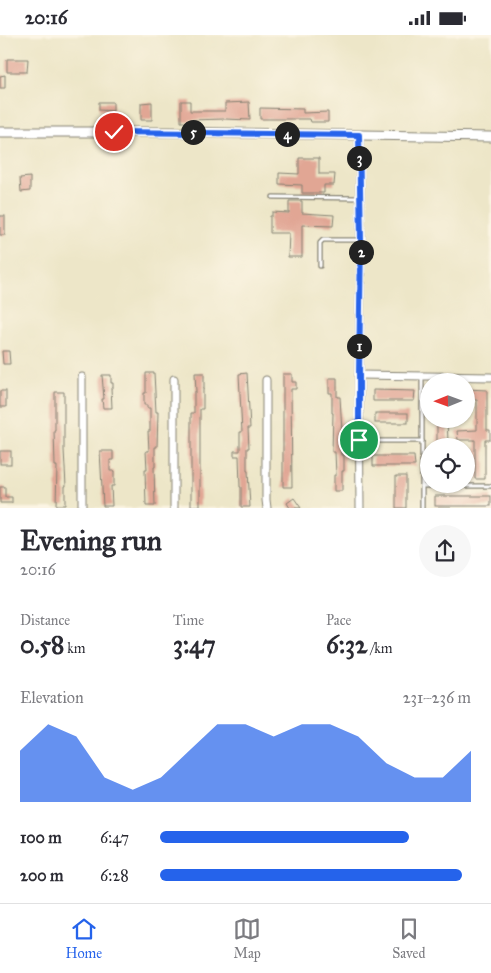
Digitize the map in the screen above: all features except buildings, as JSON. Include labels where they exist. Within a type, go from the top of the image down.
[{"type":"street","points":[[0,132],[172,132],[491,137]]},
{"type":"street","points":[[359,135],[361,240],[360,508]]},
{"type":"street","points":[[359,375],[420,376]]},
{"type":"street","points":[[82,377],[82,508]]},
{"type":"street","points":[[475,377],[491,377]]},
{"type":"street","points":[[174,379],[174,508]]},
{"type":"street","points":[[266,380],[267,508]]},
{"type":"lane","points":[[274,197],[360,198]]},
{"type":"lane","points":[[320,266],[320,243],[323,240],[361,240]]},
{"type":"lane","points":[[373,441],[420,441]]},
{"type":"lane","points":[[475,487],[491,487]]},
{"type":"lane","points":[[422,493],[422,508]]},
{"type":"route","points":[[114,132],[359,135],[361,240],[359,440]]}]
